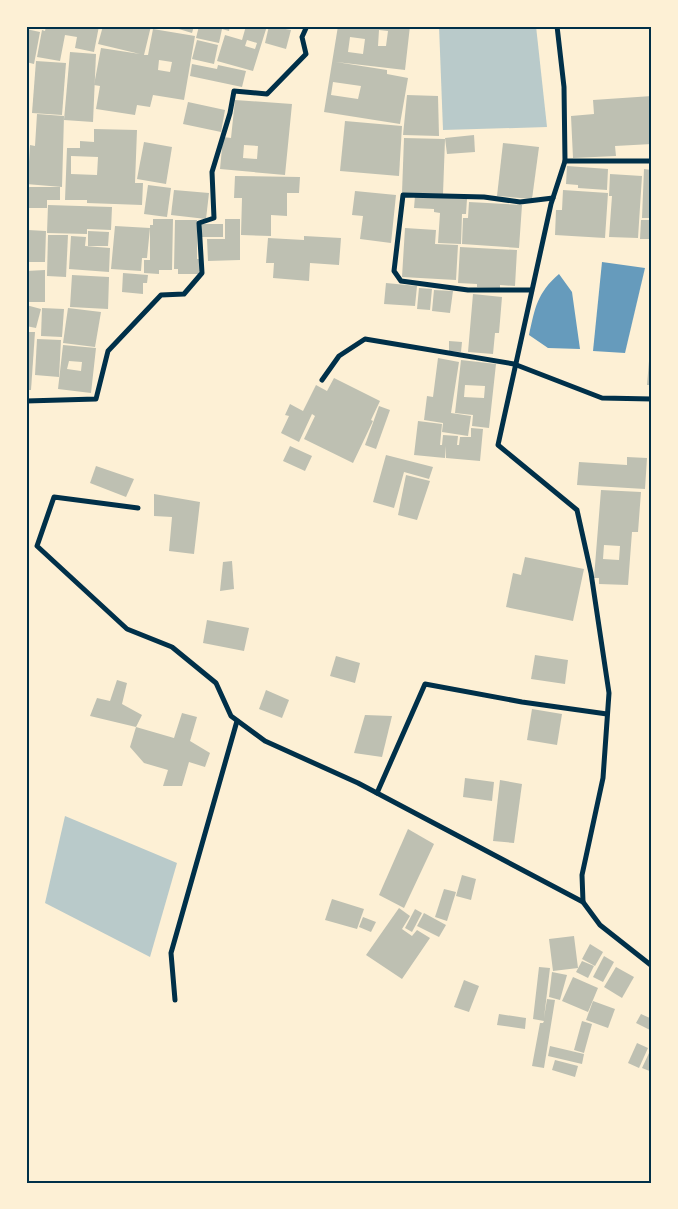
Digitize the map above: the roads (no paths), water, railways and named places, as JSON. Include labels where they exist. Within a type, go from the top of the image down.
[{"type":"street","points":[[26,401],[96,399],[108,351],[161,295],[184,294],[202,273],[199,223],[214,218],[212,172],[230,114],[234,91],[267,94],[306,54],[302,37],[307,26]]},
{"type":"street","points":[[557,26],[564,87],[565,161],[553,198],[531,290],[498,445],[577,510],[591,573],[609,692],[603,778],[582,876],[583,902]]},
{"type":"street","points":[[565,161],[652,161]]},
{"type":"street","points":[[531,290],[468,290],[401,281],[394,272],[394,264],[403,195],[484,197],[520,202],[553,198]]},
{"type":"street","points":[[322,380],[339,356],[365,339],[514,364],[602,398],[652,399]]},
{"type":"street","points":[[138,508],[54,497],[37,546],[127,629],[172,647],[216,683],[231,716],[265,741],[377,793],[583,902],[600,925],[652,966]]},
{"type":"street","points":[[377,793],[426,684],[522,702],[607,714]]},
{"type":"street","points":[[175,1000],[171,953],[238,721]]},
{"type":"water","points":[[602,262],[645,268],[625,353],[593,351]]},
{"type":"water","points":[[559,274],[572,292],[580,349],[548,348],[529,335],[535,309],[541,295]]}]
